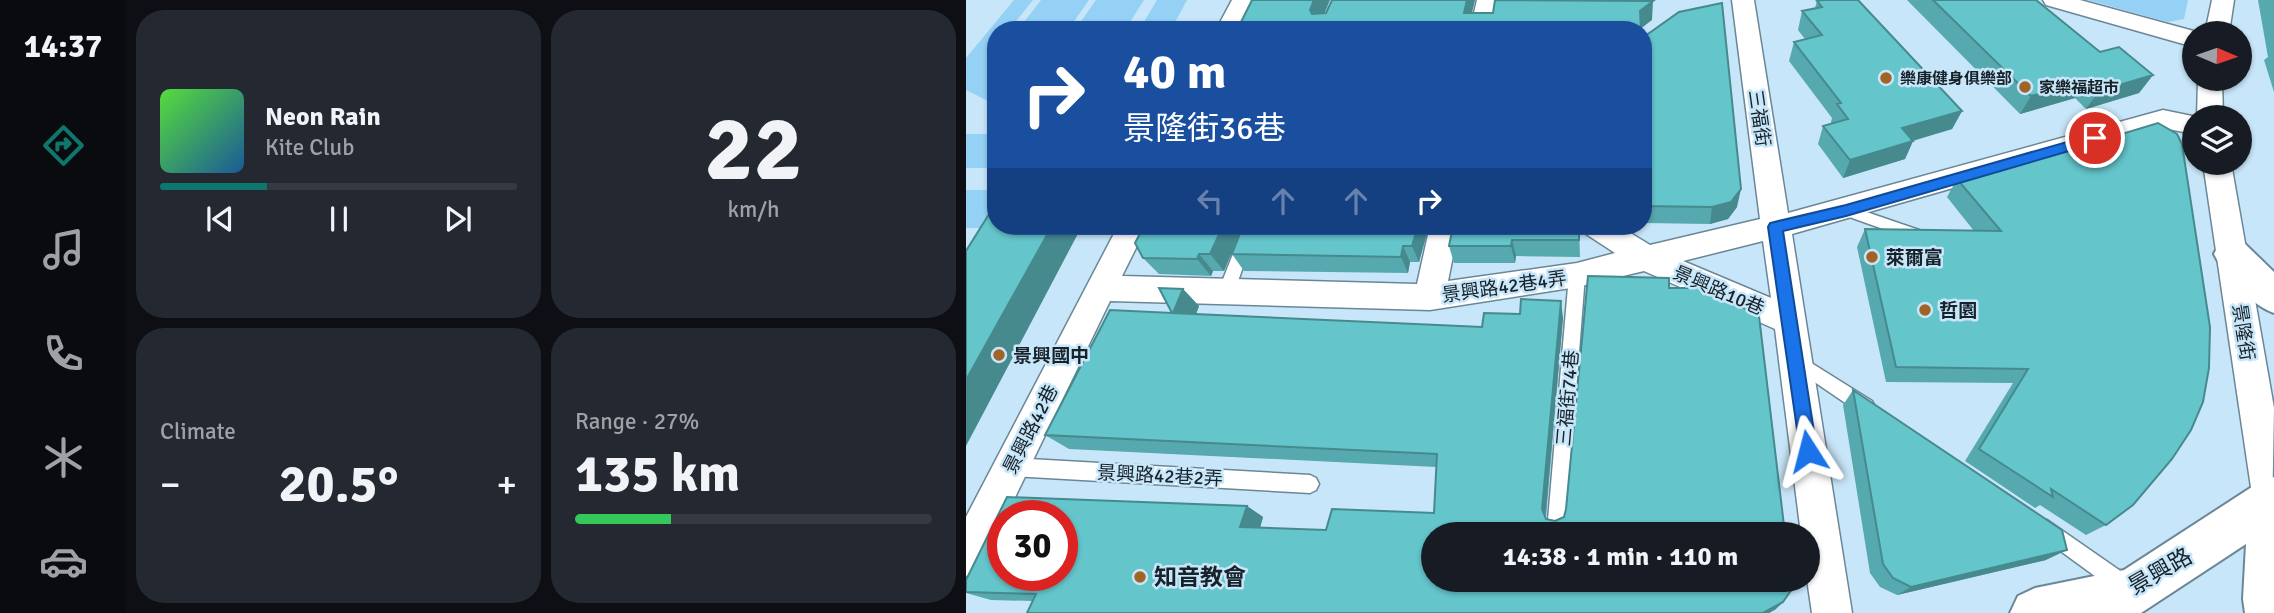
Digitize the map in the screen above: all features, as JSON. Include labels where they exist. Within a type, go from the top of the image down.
[{"type":"street","points":[[1232,21],[1242,0]]},
{"type":"street","points":[[1484,21],[1488,0]]},
{"type":"street","points":[[2054,0],[2182,36]]},
{"type":"street","points":[[2219,21],[2223,0]]},
{"type":"street","name":"三福街","points":[[1735,8],[1775,227]]},
{"type":"street","name":"景興路42巷4弄","points":[[1101,288],[1430,297],[1577,275],[1649,260],[1846,210],[2163,119],[2182,123]]},
{"type":"street","name":"景隆街","points":[[2219,175],[2273,502]]},
{"type":"street","name":"景興路10巷","points":[[1775,227],[1832,613]]},
{"type":"street","name":"景興路42巷","points":[[966,557],[1128,235]]},
{"type":"street","points":[[1430,297],[1442,235]]},
{"type":"street","points":[[1610,235],[1649,260]]},
{"type":"street","points":[[2232,254],[2274,297]]},
{"type":"street","name":"景興路10巷","points":[[1649,260],[1788,320]]},
{"type":"street","points":[[2265,605],[2273,502]]},
{"type":"street","name":"景興路","points":[[2035,613],[2133,592],[2273,502]]},
{"type":"lane","points":[[1846,210],[1914,234]]},
{"type":"lane","points":[[1226,292],[1248,235]]},
{"type":"lane","name":"三福街74巷","points":[[1557,520],[1577,275]]},
{"type":"lane","points":[[1794,358],[1885,420]]},
{"type":"lane","name":"景興路42巷2弄","points":[[1011,467],[1310,484]]},
{"type":"lane","points":[[2034,520],[2133,592]]},
{"type":"shaded area","points":[[1014,0],[1033,0],[1016,21],[997,21]]},
{"type":"shaded area","points":[[1041,0],[1089,0],[1074,21],[1025,21]]},
{"type":"shaded area","points":[[1096,0],[1144,0],[1131,21],[1081,21]]},
{"type":"shaded area","points":[[1157,0],[1187,0],[1176,21],[1144,21]]},
{"type":"shaded area","points":[[2088,0],[2188,0],[2184,19],[2168,22]]},
{"type":"shaded area","points":[[987,33],[987,100],[966,90],[966,58]]},
{"type":"shaded area","points":[[966,134],[987,134],[987,168],[966,168]]},
{"type":"shaded area","points":[[966,190],[987,190],[987,218],[980,228],[966,228]]},
{"type":"building","points":[[1252,0],[1314,0],[1310,10],[1312,14],[1326,13],[1332,0],[1467,0],[1464,13],[1493,13],[1495,0],[1653,1],[1640,11],[1641,21],[1242,21]]},
{"type":"building","points":[[1858,0],[1962,111],[1902,128],[1913,141],[1850,160],[1823,126],[1848,119],[1837,104],[1841,103],[1794,42],[1822,35],[1802,11],[1822,7],[1817,1]]},
{"type":"building","points":[[1933,0],[2036,0],[2100,52],[2119,47],[2153,75],[2099,91],[2087,80],[2031,96]]},
{"type":"building","points":[[1722,3],[1741,189],[1731,202],[1712,207],[1652,206],[1652,31],[1679,12]]},
{"type":"building","points":[[2158,123],[2177,134],[2182,144],[2182,175],[2187,175],[2210,327],[2209,368],[2203,402],[2191,430],[2172,459],[2133,505],[2106,525],[2051,489],[2053,497],[1979,449],[2028,369],[1896,367],[1865,229],[2001,231],[1957,179],[2044,152],[2049,156]]},
{"type":"building","points":[[987,217],[987,235],[1047,235],[966,380],[966,251]]},
{"type":"building","points":[[1139,235],[1219,235],[1210,254],[1199,254],[1197,259],[1143,258],[1135,243]]},
{"type":"building","points":[[1239,235],[1415,235],[1412,246],[1403,246],[1401,257],[1232,254]]},
{"type":"building","points":[[1451,235],[1579,235],[1579,240],[1512,240],[1511,246],[1449,246]]},
{"type":"building","points":[[1588,276],[1669,278],[1669,288],[1708,288],[1759,316],[1784,522],[1421,522],[1421,592],[1790,592],[1783,602],[1763,613],[1027,613],[1036,594],[966,592],[966,580],[987,537],[987,591],[1078,591],[1078,500],[1006,500],[1007,497],[1247,506],[1240,527],[1326,530],[1332,509],[1434,513],[1437,454],[1045,435],[1110,310],[1172,313],[1159,288],[1183,289],[1173,313],[1482,327],[1484,313],[1520,314],[1521,299],[1561,301],[1542,509],[1546,519],[1555,521],[1564,517]]},
{"type":"building","points":[[1853,390],[2062,530],[2067,550],[1911,587],[1893,578],[1883,564]]},
{"type":"place","name":"樂康健身俱樂部","points":[[1886,78]]},
{"type":"place","name":"家樂福超市","points":[[2025,87]]},
{"type":"place","name":"萊爾富","points":[[1872,257]]},
{"type":"place","name":"哲園","points":[[1925,310]]},
{"type":"place","name":"景興國中","points":[[999,355]]},
{"type":"place","name":"知音教會","points":[[1140,577]]},
{"type":"route","points":[[1808,451],[1775,227],[1846,210],[2095,138]]}]
